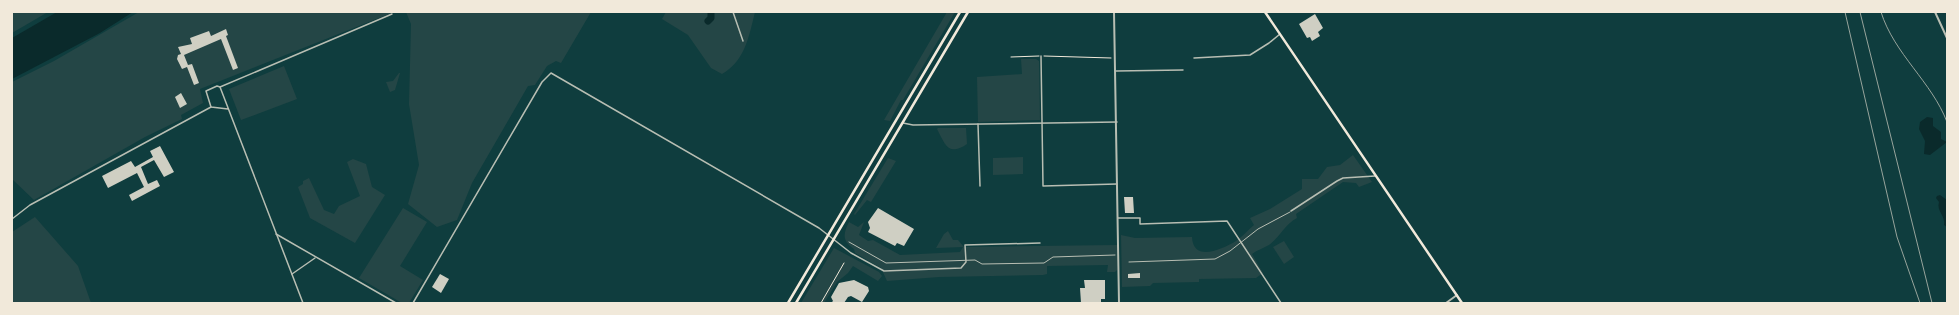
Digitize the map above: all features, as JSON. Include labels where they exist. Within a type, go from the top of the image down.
[{"type":"main road","points":[[788,303],[890,128],[960,12]]},
{"type":"main road","points":[[796,303],[968,12]]},
{"type":"main road","points":[[1265,12],[1462,303]]},
{"type":"main road","points":[[925,71],[926,76],[930,75]]},
{"type":"main road","points":[[890,128],[895,127],[896,132]]},
{"type":"street","points":[[733,12],[743,41]]},
{"type":"street","points":[[1114,12],[1116,58],[1119,303]]},
{"type":"street","points":[[1935,12],[1947,38]]},
{"type":"street","points":[[211,107],[206,91],[217,86],[220,87],[392,14]]},
{"type":"street","points":[[1194,58],[1250,55],[1280,34]]},
{"type":"street","points":[[1042,56],[1043,186],[1118,184]]},
{"type":"street","points":[[1116,71],[1183,70]]},
{"type":"street","points":[[413,303],[542,82],[551,72],[806,220],[852,254],[884,271],[958,268],[964,266],[966,260],[965,245],[1040,243]]},
{"type":"street","points":[[220,87],[303,303]]},
{"type":"street","points":[[12,219],[30,205],[211,107],[228,109]]},
{"type":"street","points":[[902,123],[913,125],[1117,122]]},
{"type":"street","points":[[978,124],[980,186]]},
{"type":"street","points":[[1129,262],[1215,259],[1223,256],[1258,229],[1291,211],[1337,181],[1343,178],[1376,176]]},
{"type":"street","points":[[1118,218],[1140,218],[1140,224],[1227,221],[1281,303]]},
{"type":"street","points":[[276,234],[315,258],[396,303]]},
{"type":"street","points":[[849,242],[886,262],[975,260],[982,264],[1044,263],[1053,258],[1115,254]]},
{"type":"street","points":[[292,274],[315,258]]},
{"type":"street","points":[[1446,303],[1457,295]]},
{"type":"path","points":[[1011,57],[1042,56],[1116,58]]},
{"type":"path","points":[[821,303],[844,263]]},
{"type":"shaded area","points":[[12,12],[48,12],[12,33]]},
{"type":"shaded area","points":[[57,12],[133,12],[100,33],[12,79],[12,38]]},
{"type":"shaded area","points":[[139,12],[394,12],[200,89],[203,103],[181,115],[182,119],[145,137],[34,200],[12,179],[12,82],[54,61]]},
{"type":"shaded area","points":[[406,12],[591,12],[561,63],[556,61],[547,66],[535,85],[528,86],[472,183],[457,220],[437,227],[408,204],[419,165],[409,104],[411,24]]},
{"type":"shaded area","points":[[666,12],[755,12],[748,39],[741,55],[730,69],[722,74],[711,68],[688,35],[662,19]]},
{"type":"shaded area","points":[[947,12],[955,12],[903,100],[901,100],[890,121],[884,120]]},
{"type":"shaded area","points":[[1021,59],[1036,59],[1039,61],[1040,120],[978,122],[977,77],[1022,74]]},
{"type":"shaded area","points":[[284,66],[297,99],[241,120],[229,89]]},
{"type":"shaded area","points":[[399,73],[395,90],[390,92],[386,82],[393,81]]},
{"type":"shaded area","points":[[1927,117],[1933,118],[1933,126],[1941,132],[1941,139],[1947,142],[1930,155],[1924,154],[1925,141],[1919,129],[1920,122]]},
{"type":"shaded area","points":[[966,128],[967,144],[961,148],[951,149],[945,144],[937,129]]},
{"type":"shaded area","points":[[1353,155],[1372,182],[1359,187],[1356,183],[1343,182],[1296,214],[1297,218],[1289,224],[1273,242],[1252,254],[1263,273],[1256,278],[1199,279],[1199,282],[1153,283],[1150,286],[1122,287],[1121,235],[1135,238],[1192,237],[1194,245],[1202,252],[1209,252],[1223,248],[1236,241],[1254,225],[1250,218],[1270,209],[1302,189],[1302,179],[1318,179],[1327,167],[1340,165]]},
{"type":"shaded area","points":[[1023,157],[1023,174],[993,175],[993,158]]},
{"type":"shaded area","points":[[888,158],[896,161],[871,202],[867,200],[855,215],[854,214]]},
{"type":"shaded area","points":[[353,159],[366,164],[372,187],[385,195],[355,243],[310,218],[298,187],[303,184],[303,181],[309,178],[324,210],[334,214],[339,206],[360,196],[347,162]]},
{"type":"shaded area","points":[[1940,195],[1947,200],[1947,227],[1944,225],[1944,219],[1938,205],[1939,202],[1936,198]]},
{"type":"shaded area","points":[[403,208],[427,222],[400,266],[423,280],[409,303],[402,303],[359,278]]},
{"type":"shaded area","points":[[35,217],[78,266],[91,303],[12,303],[12,232]]},
{"type":"shaded area","points":[[849,222],[858,227],[864,222],[859,235],[868,241],[873,240],[900,255],[960,252],[963,247],[936,248],[944,234],[948,231],[953,240],[958,240],[964,247],[1117,245],[1117,270],[1115,272],[1107,272],[1108,265],[1047,266],[1047,274],[1043,275],[939,277],[887,281],[881,268],[855,253],[854,249],[847,243],[845,234]]},
{"type":"shaded area","points":[[1284,241],[1294,257],[1284,264],[1273,247]]},
{"type":"shaded area","points":[[834,248],[879,272],[882,276],[878,281],[853,266],[848,273],[837,282],[824,303],[801,303]]},
{"type":"building","points":[[1315,14],[1323,28],[1318,32],[1320,36],[1312,41],[1310,37],[1307,38],[1299,24]]},
{"type":"building","points":[[226,29],[228,35],[226,36],[238,68],[233,70],[221,39],[184,55],[188,65],[192,64],[199,83],[194,85],[187,67],[182,69],[177,59],[178,55],[181,54],[178,47],[192,44],[190,38],[209,31],[211,36]]},
{"type":"building","points":[[181,93],[187,104],[180,108],[175,97]]},
{"type":"building","points":[[160,146],[174,172],[164,177],[154,160],[141,167],[148,184],[157,180],[160,186],[132,201],[129,195],[144,187],[137,173],[108,188],[102,176],[131,161],[135,167],[153,157],[150,151]]},
{"type":"building","points":[[1124,197],[1133,197],[1134,213],[1125,213]]},
{"type":"building","points":[[878,208],[914,229],[904,246],[897,243],[895,246],[868,232],[870,228],[868,222]]},
{"type":"building","points":[[1140,273],[1140,278],[1128,278],[1128,274]]},
{"type":"building","points":[[440,274],[449,279],[441,293],[432,287]]},
{"type":"building","points":[[854,280],[868,287],[869,291],[862,302],[851,296],[848,297],[844,303],[831,303],[833,301],[831,297],[839,283]]},
{"type":"building","points":[[1084,280],[1105,280],[1105,299],[1101,299],[1101,303],[1081,303],[1080,288],[1085,288]]},
{"type":"waterway","points":[[708,21],[711,18],[711,12]]},
{"type":"railway","points":[[1845,12],[1897,237],[1920,303]]},
{"type":"railway","points":[[1860,12],[1932,303]]},
{"type":"railway","points":[[1881,12],[1895,41],[1932,94],[1947,122]]}]
